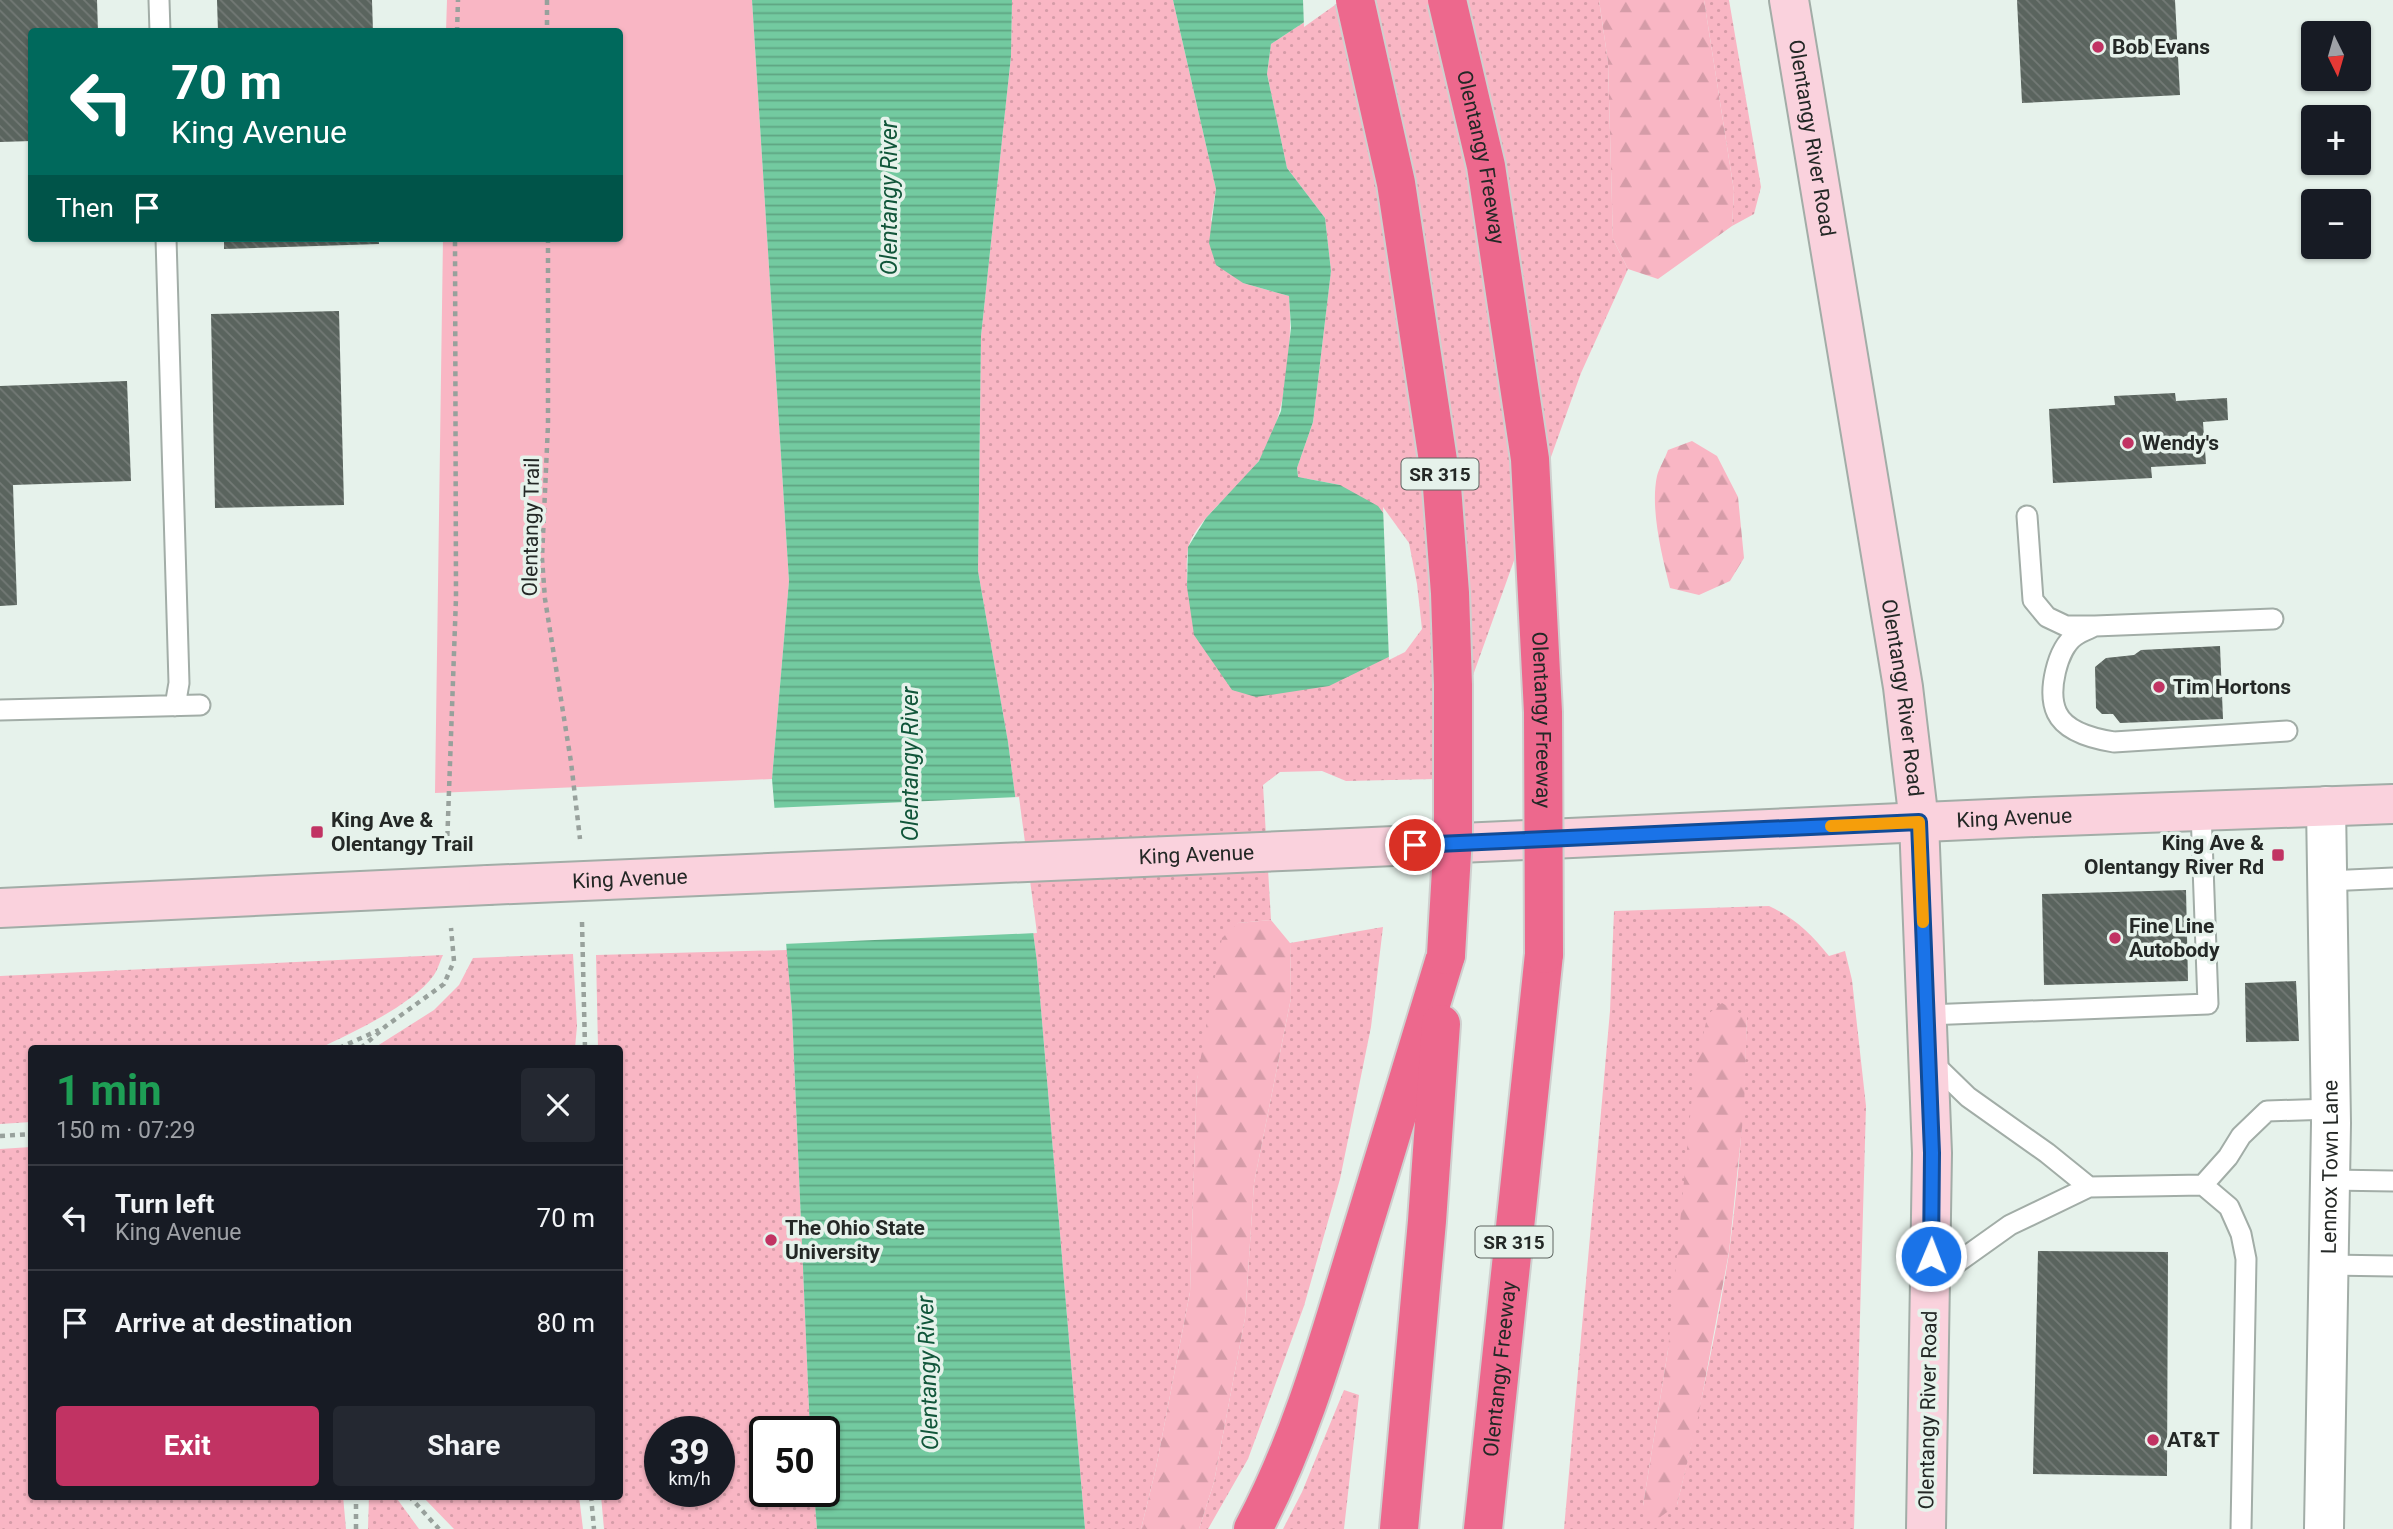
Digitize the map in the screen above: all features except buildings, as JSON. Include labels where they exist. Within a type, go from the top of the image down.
[{"type":"highway","name":"SR 315","points":[[1355,0],[1396,183],[1442,487],[1450,593],[1453,698],[1452,836],[1446,955],[1427,1221],[1399,1529]]},
{"type":"highway","name":"Olentangy Freeway","points":[[1447,0],[1486,166],[1530,459],[1543,712],[1544,954],[1483,1529]]},
{"type":"highway","points":[[1253,1529],[1293,1442],[1323,1359],[1446,955]]},
{"type":"street","name":"Olentangy River Road","points":[[1789,0],[1903,687],[1919,822],[1932,1153],[1926,1529]]},
{"type":"street","name":"King Avenue","points":[[0,908],[1919,822],[2393,804]]},
{"type":"street","name":"Lennox Town Lane","points":[[2324,1529],[2331,1109],[2326,806]]},
{"type":"lane","points":[[159,0],[160,28]]},
{"type":"lane","points":[[166,242],[179,683],[175,706]]},
{"type":"lane","points":[[2027,516],[2033,600],[2048,617],[2066,625],[2273,618]]},
{"type":"lane","points":[[2095,626],[2075,636],[2062,651],[2055,670],[2054,691],[2057,713],[2068,724],[2091,738],[2114,742],[2287,731]]},
{"type":"lane","points":[[0,710],[200,705]]},
{"type":"lane","points":[[1927,1015],[2208,1004],[2201,811]]},
{"type":"lane","points":[[2327,881],[2393,878]]},
{"type":"lane","points":[[1928,1058],[1968,1097],[2047,1153],[2089,1187]]},
{"type":"lane","points":[[2203,1185],[2228,1157],[2241,1136],[2267,1111],[2331,1109]]},
{"type":"lane","points":[[2330,1180],[2393,1181]]},
{"type":"lane","points":[[1930,1282],[2010,1225],[2089,1187],[2203,1185],[2229,1207],[2241,1234],[2246,1259],[2241,1529]]},
{"type":"lane","points":[[2328,1265],[2393,1266]]},
{"type":"path","points":[[457,28],[458,0]]},
{"type":"path","points":[[547,0],[547,28]]},
{"type":"path","points":[[364,1045],[444,984],[454,961],[447,886],[447,831],[456,598],[455,242]]},
{"type":"path","name":"Olentangy Trail","points":[[548,242],[548,425],[542,558],[545,599],[577,814]]},
{"type":"path","points":[[583,949],[585,1045]]},
{"type":"path","points":[[345,1045],[386,1026]]},
{"type":"path","points":[[0,1136],[28,1134]]},
{"type":"path","points":[[356,1500],[356,1529]]},
{"type":"path","points":[[413,1500],[439,1529]]},
{"type":"path","points":[[591,1500],[594,1529]]},
{"type":"green space","points":[[447,0],[752,0],[789,581],[772,779],[435,793],[443,242],[623,242],[623,28],[446,28]]},
{"type":"green space","points":[[1012,0],[1173,0],[1216,189],[1211,220],[1243,283],[1289,296],[1290,336],[1286,382],[1268,446],[1251,471],[1198,528],[1187,554],[1187,587],[1340,485],[1298,477],[1297,468],[1313,422],[1331,271],[1325,218],[1287,168],[1267,74],[1271,44],[1338,0],[1599,0],[1608,62],[1613,239],[1628,269],[1581,373],[1436,779],[1346,781],[1322,771],[1280,772],[1263,785],[1271,920],[1238,923],[1197,1079],[1190,1292],[1156,1468],[1141,1529],[1085,1529],[1037,962],[1008,742],[978,571],[981,336],[1011,56]]},
{"type":"green space","points":[[1599,0],[1704,0],[1734,191],[1732,226],[1658,279],[1628,269],[1613,239],[1608,62]]},
{"type":"green space","points":[[1704,0],[1729,0],[1761,187],[1754,214],[1732,226],[1734,191]]},
{"type":"green space","points":[[1692,441],[1717,456],[1738,497],[1744,558],[1730,581],[1699,595],[1670,588],[1655,503],[1657,476],[1668,450]]},
{"type":"green space","points":[[1769,906],[1802,927],[1829,956],[1845,951],[1852,980],[1866,1106],[1854,1529],[1564,1529],[1610,1011],[1614,911]],"holes":[[[1747,1017],[1733,1224],[1699,1410],[1677,1505],[1643,1506],[1668,1350]]]},
{"type":"green space","points":[[1271,920],[1290,943],[1291,998],[1254,1183],[1245,1318],[1214,1482],[1199,1529],[1141,1529],[1156,1468],[1190,1292],[1197,1079],[1222,938],[1238,923]]},
{"type":"green space","points":[[1383,927],[1371,1027],[1340,1179],[1304,1306],[1248,1459],[1208,1529],[1199,1529],[1214,1482],[1245,1318],[1254,1183],[1291,998],[1290,943]]},
{"type":"green space","points":[[787,950],[809,1416],[749,1416],[749,1507],[815,1507],[817,1529],[604,1529],[601,1500],[623,1500],[623,1045],[598,1045],[596,955]]},
{"type":"green space","points":[[573,954],[577,1026],[575,1045],[379,1045],[434,1010],[459,985],[473,958]]},
{"type":"green space","points":[[443,955],[434,975],[412,997],[382,1017],[326,1045],[28,1045],[28,1122],[0,1124],[0,976]]},
{"type":"green space","points":[[1722,1003],[1747,1017],[1744,1108],[1729,1252],[1698,1418],[1677,1505],[1656,1520],[1643,1506],[1668,1350],[1694,1075],[1708,1014]]},
{"type":"green space","points":[[28,1147],[28,1500],[343,1500],[346,1529],[0,1529],[0,1149]]},
{"type":"green space","points":[[1344,1390],[1359,1395],[1344,1529],[1283,1529],[1302,1492]]},
{"type":"green space","points":[[369,1500],[398,1500],[419,1529],[368,1529]]},
{"type":"green space","points":[[426,1500],[579,1500],[583,1529],[454,1529]]},
{"type":"water","name":"Olentangy River","points":[[752,0],[1012,0],[1011,56],[981,336],[978,571],[1008,742],[1037,962],[1085,1529],[817,1529],[815,1507],[840,1507],[840,1416],[809,1416],[792,1012],[772,779],[789,581]]},
{"type":"water","points":[[1173,0],[1338,0],[1271,44],[1267,74],[1287,168],[1325,218],[1331,271],[1313,422],[1297,468],[1298,477],[1340,485],[1378,506],[1406,544],[1403,650],[1329,686],[1256,697],[1232,690],[1194,635],[1187,587],[1188,547],[1206,518],[1259,461],[1281,411],[1291,328],[1289,296],[1243,283],[1216,265],[1209,243],[1216,189]]},
{"type":"pier","points":[[1303,0],[1342,0],[1304,27]]},
{"type":"pier","points":[[1383,507],[1409,543],[1422,629],[1405,652],[1389,660]]},
{"type":"pier","points":[[1019,797],[1037,933],[783,944],[771,808]]},
{"type":"slow traffic","points":[[1831,826],[1919,822],[1923,922]]},
{"type":"place","name":"Bob Evans","points":[[2098,47]]},
{"type":"place","name":"Wendy's","points":[[2128,443]]},
{"type":"place","name":"Tim Hortons","points":[[2159,687]]},
{"type":"place","name":"King Ave & Olentangy Trail","points":[[317,832]]},
{"type":"place","name":"King Ave & Olentangy River Rd","points":[[2278,855]]},
{"type":"place","name":"Fine Line Autobody","points":[[2115,938]]},
{"type":"place","name":"The Ohio State University","points":[[771,1240]]},
{"type":"place","name":"AT&T","points":[[2153,1440]]},
{"type":"route","points":[[1415,845],[1919,822],[1932,1153],[1931,1256]]}]
